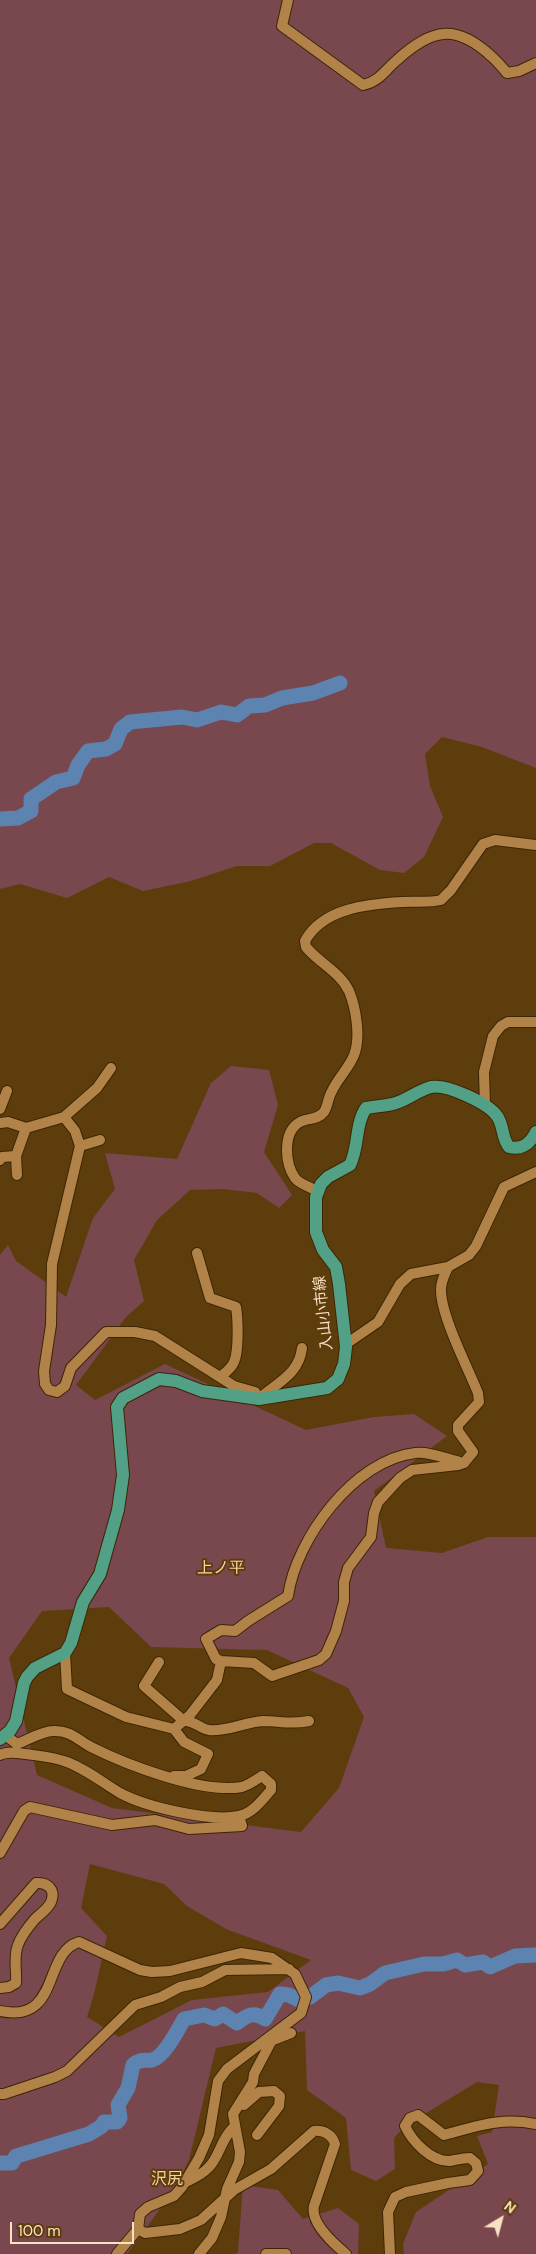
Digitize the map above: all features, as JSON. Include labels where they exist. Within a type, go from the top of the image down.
[{"type":"main road","points":[[318,1191],[321,1184],[328,1177],[350,1165],[357,1142],[360,1116],[366,1108],[395,1103],[433,1086],[456,1091],[486,1105],[501,1123],[503,1140],[508,1147],[522,1148],[532,1141],[536,1132]]},
{"type":"main road","name":"入山小市線","points":[[65,1653],[71,1642],[83,1602],[100,1574],[118,1510],[124,1475],[117,1407],[123,1398],[159,1379],[176,1381],[202,1392],[259,1399],[327,1388],[334,1385],[338,1379],[344,1364],[346,1344],[336,1267],[323,1250],[316,1232],[318,1191]]},
{"type":"main road","points":[[2,1737],[10,1731],[16,1721],[27,1677],[35,1668],[65,1653]]},
{"type":"street","points":[[288,0],[282,26],[363,85],[375,82],[398,59],[428,37],[443,33],[455,33],[469,39],[492,56],[508,73],[519,71],[536,63]]},
{"type":"street","points":[[318,1191],[296,1180],[289,1165],[287,1152],[289,1138],[294,1127],[299,1122],[315,1118],[325,1111],[331,1092],[353,1057],[357,1038],[350,993],[338,977],[306,947],[305,941],[308,936],[327,917],[360,908],[379,904],[441,900],[451,890],[483,844],[491,840],[536,845]]},
{"type":"street","points":[[486,1105],[486,1064],[490,1052],[490,1042],[495,1032],[508,1022],[536,1022]]},
{"type":"street","points":[[0,1123],[8,1122],[26,1128],[64,1116],[97,1088],[111,1068]]},
{"type":"street","points":[[0,1109],[7,1091]]},
{"type":"street","points":[[64,1116],[75,1131],[80,1146],[52,1264],[51,1325],[44,1371],[45,1384],[49,1390],[57,1392],[65,1386],[71,1368],[106,1332],[135,1332],[155,1336],[234,1386],[255,1392],[259,1399],[277,1387],[296,1367],[301,1357],[302,1348]]},
{"type":"street","points":[[17,1175],[16,1156],[26,1128]]},
{"type":"street","points":[[80,1146],[100,1140]]},
{"type":"street","points":[[0,1160],[2,1157],[16,1156]]},
{"type":"street","points":[[346,1344],[378,1322],[405,1278],[416,1272],[448,1267],[469,1255],[476,1246],[504,1188],[536,1172]]},
{"type":"street","points":[[197,1253],[210,1298],[236,1306],[238,1318],[235,1361],[229,1370],[220,1377]]},
{"type":"street","points":[[448,1267],[442,1278],[442,1297],[454,1335],[478,1393],[479,1402],[458,1424],[458,1431],[474,1452],[464,1463],[458,1465],[412,1470],[400,1478],[378,1502],[374,1514],[371,1537],[348,1568],[344,1582],[344,1601],[336,1630],[326,1654],[319,1660],[272,1676],[254,1664],[216,1659],[206,1640],[221,1630],[236,1631],[248,1621],[288,1596],[291,1575],[306,1543],[348,1487],[366,1473],[397,1457],[417,1452],[464,1463]]},
{"type":"street","points":[[65,1653],[67,1688],[126,1717],[174,1729],[184,1742],[208,1754],[201,1769],[186,1776],[176,1775],[172,1777]]},
{"type":"street","points":[[174,1729],[184,1721],[217,1680],[221,1661]]},
{"type":"street","points":[[159,1662],[144,1686],[184,1721],[190,1721],[210,1730],[246,1726],[262,1721],[293,1724],[309,1721]]},
{"type":"street","points":[[0,1755],[4,1753],[20,1753],[54,1758],[69,1763],[122,1794],[138,1801],[201,1817],[239,1816],[254,1809],[271,1790],[271,1784],[262,1776],[244,1786],[212,1788],[172,1777],[90,1746],[73,1734],[52,1730],[17,1744],[2,1737]]},
{"type":"street","points":[[0,1853],[24,1811],[30,1807],[112,1825],[154,1820],[189,1830],[242,1826],[239,1816]]},
{"type":"street","points":[[0,1924],[36,1883],[43,1883],[50,1887],[52,1892],[51,1904],[34,1920],[18,1945],[15,1956],[16,1983],[0,1988]]},
{"type":"street","points":[[0,2011],[12,2014],[22,2012],[45,1996],[58,1960],[80,1942],[140,1970],[152,1972],[170,1972],[241,1953],[272,1958],[296,1974],[306,1997],[301,2013],[260,2045],[226,2068],[218,2081],[209,2135],[200,2158],[174,2196],[148,2208],[140,2214],[138,2229],[116,2254]]},
{"type":"street","points":[[0,2094],[55,2077],[67,2071],[135,2005],[161,1997],[180,1987],[202,1982],[225,1970],[289,1969]]},
{"type":"street","points":[[260,2045],[292,2033]]},
{"type":"street","points":[[200,2254],[212,2238],[221,2217],[225,2198],[239,2162],[240,2152],[233,2114],[253,2082],[254,2074],[272,2040]]},
{"type":"street","points":[[237,2108],[240,2109],[258,2092],[274,2091],[280,2096],[279,2106],[257,2135]]},
{"type":"street","points":[[390,2254],[388,2212],[395,2197],[406,2192],[448,2182],[470,2180],[478,2171],[476,2163],[470,2158],[450,2161],[440,2160],[424,2150],[409,2135],[405,2126],[410,2118],[418,2115],[444,2135],[476,2125],[495,2122],[536,2124]]},
{"type":"street","points":[[185,2182],[209,2167],[218,2152],[224,2136],[234,2127]]},
{"type":"street","points":[[138,2229],[145,2233],[180,2229],[201,2220],[234,2190],[271,2169],[314,2131],[325,2132],[334,2139],[335,2144],[314,2206],[314,2215],[336,2246],[346,2254]]},
{"type":"street","points":[[266,2254],[286,2254]]},
{"type":"shaded area","points":[[0,0],[536,0],[536,768],[482,747],[442,737],[425,754],[430,786],[443,817],[424,857],[404,873],[380,870],[331,843],[314,843],[270,866],[237,866],[191,881],[143,891],[109,877],[67,898],[20,884],[0,889]]},
{"type":"shaded area","points":[[231,1066],[269,1070],[278,1105],[264,1152],[292,1195],[279,1208],[257,1193],[223,1189],[190,1190],[157,1220],[134,1260],[144,1301],[126,1317],[76,1385],[95,1400],[165,1364],[306,1430],[374,1417],[414,1414],[447,1436],[374,1491],[386,1548],[442,1553],[488,1537],[536,1537],[536,2254],[404,2254],[403,2244],[416,2212],[488,2164],[477,2136],[492,2132],[499,2085],[477,2082],[405,2126],[394,2138],[395,2169],[376,2181],[351,2170],[346,2118],[307,2090],[305,2031],[216,2048],[189,2160],[176,2187],[127,2254],[0,2254],[0,1255],[8,1245],[16,1261],[66,1297],[93,1218],[115,1189],[105,1153],[177,1159],[211,1083]],"holes":[[[109,1607],[151,1647],[267,1650],[348,1688],[364,1717],[339,1788],[301,1832],[112,1808],[37,1775],[9,1658],[42,1611]],[[90,1864],[164,1884],[187,1906],[226,1929],[311,1960],[268,1992],[192,2000],[119,2037],[87,2017],[107,1936],[81,1908]]]},
{"type":"shaded area","points":[[243,2185],[278,2190],[303,2219],[338,2208],[359,2224],[358,2254],[235,2254],[238,2252]]},
{"type":"waterway","points":[[0,819],[18,818],[31,811],[31,799],[56,782],[73,778],[78,765],[88,751],[106,749],[115,744],[121,729],[130,722],[182,717],[197,720],[221,712],[237,715],[249,706],[265,705],[282,698],[313,693],[340,683]]},
{"type":"waterway","points":[[0,2163],[12,2163],[16,2156],[89,2134],[102,2126],[104,2122],[117,2122],[120,2118],[118,2105],[128,2088],[133,2065],[140,2061],[157,2058],[170,2042],[184,2019],[204,2015],[215,2019],[223,2014],[237,2023],[251,2015],[257,2015],[265,2019],[280,1994],[289,1995],[299,2000],[310,1997],[326,1985],[338,1983],[360,1988],[370,1984],[385,1973],[424,1964],[443,1964],[457,1960],[465,1965],[483,1962],[490,1967],[515,1956],[536,1955]]},
{"type":"district","name":"上ノ平","points":[[221,1569]]},
{"type":"district","name":"沢尻","points":[[167,2180]]}]
